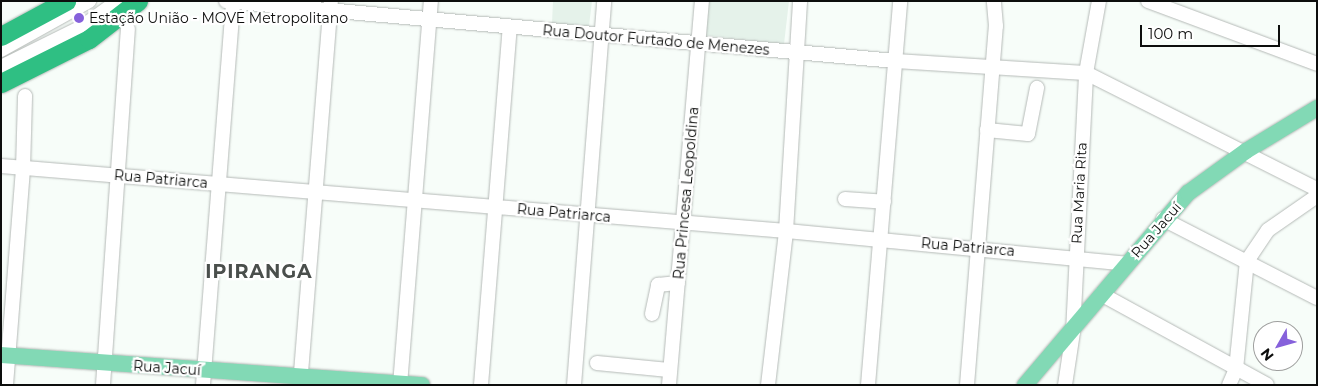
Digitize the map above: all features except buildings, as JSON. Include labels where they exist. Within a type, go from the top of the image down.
[{"type":"highway","points":[[1,36],[66,1]]},
{"type":"highway","points":[[1,83],[89,39],[138,1]]},
{"type":"main road","name":"Rua Jacuí","points":[[1025,385],[1073,332],[1101,294],[1163,219],[1246,151],[1317,108]]},
{"type":"main road","name":"Rua Jacuí","points":[[5,355],[105,364],[204,378],[422,385]]},
{"type":"street","points":[[1,50],[89,1]]},
{"type":"street","points":[[1,68],[74,31],[118,1]]},
{"type":"street","name":"Rua Doutor Furtado de Menezes","points":[[226,1],[331,6],[430,20],[510,28],[798,51],[895,61],[1086,73]]},
{"type":"street","points":[[400,384],[431,1]]},
{"type":"street","points":[[574,385],[604,1]]},
{"type":"street","name":"Rua Princesa Leopoldina","points":[[669,385],[702,1]]},
{"type":"street","points":[[768,385],[786,231],[800,1]]},
{"type":"street","points":[[868,385],[900,1]]},
{"type":"street","points":[[966,385],[992,67],[994,1]]},
{"type":"street","name":"Rua Maria Rita","points":[[1065,385],[1073,332],[1086,73],[1099,1]]},
{"type":"street","points":[[1148,1],[1317,64]]},
{"type":"street","points":[[204,378],[233,2]]},
{"type":"street","points":[[301,380],[331,6]]},
{"type":"street","points":[[481,385],[498,207],[510,28]]},
{"type":"street","points":[[103,385],[120,174],[128,29]]},
{"type":"street","points":[[1086,73],[1246,151],[1317,189]]},
{"type":"street","points":[[987,130],[1028,134],[1037,88]]},
{"type":"street","points":[[6,385],[5,355],[24,168],[25,96]]},
{"type":"street","name":"Rua Patriarca","points":[[1,166],[120,174],[316,194],[415,200],[1076,256],[1127,264]]},
{"type":"street","points":[[1229,385],[1236,369],[1247,262],[1268,230],[1317,196]]},
{"type":"street","points":[[845,198],[884,202]]},
{"type":"street","points":[[1163,219],[1317,298]]},
{"type":"street","points":[[652,314],[658,285],[678,283]]},
{"type":"street","points":[[1101,294],[1267,385]]},
{"type":"street","points":[[597,363],[670,370]]},
{"type":"shaded area","points":[[553,1],[592,1],[589,26],[552,23]]},
{"type":"shaded area","points":[[704,1],[789,1],[784,44],[701,35]]},
{"type":"place","name":"Estação União - MOVE Metropolitano","points":[[79,18]]},
{"type":"district","name":"IPIRANGA","points":[[259,272]]}]
